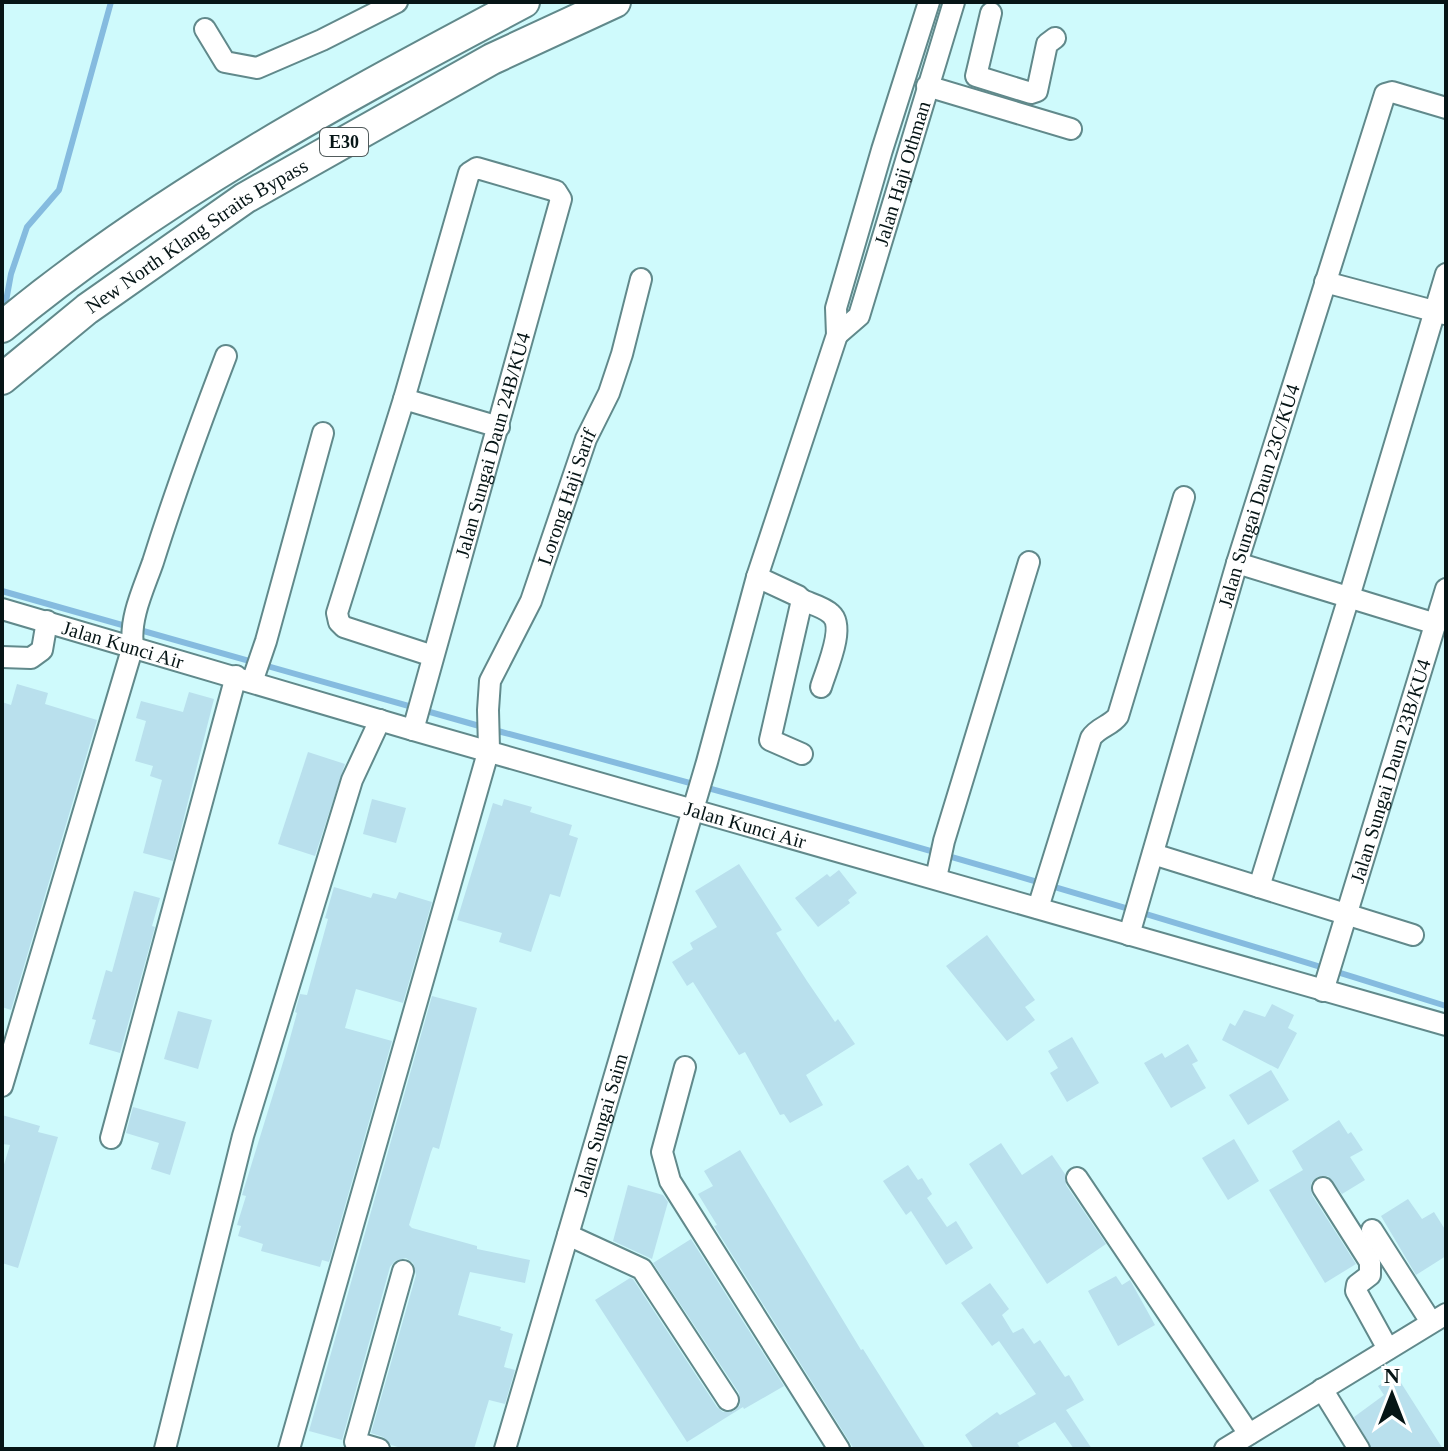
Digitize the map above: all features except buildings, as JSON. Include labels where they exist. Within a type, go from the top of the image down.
[{"type":"highway","name":"New North Klang Straits Bypass","points":[[2,327],[59,280],[225,169],[352,94],[524,2]]},
{"type":"highway","name":"New North Klang Straits Bypass","points":[[2,379],[87,309],[245,198],[492,59],[615,2]]},
{"type":"street","points":[[205,29],[225,62],[257,68],[397,2]]},
{"type":"street","points":[[837,335],[836,308],[929,2]]},
{"type":"street","name":"Jalan Haji Othman","points":[[837,335],[859,316],[954,2]]},
{"type":"street","points":[[991,13],[976,76],[1031,93],[1037,91],[1047,44],[1055,38]]},
{"type":"street","points":[[927,86],[1071,129]]},
{"type":"street","name":"Jalan Sungai Daun 23C/KU4","points":[[1132,928],[1237,563],[1385,94],[1392,92],[1446,108]]},
{"type":"street","points":[[1024,115],[1031,93]]},
{"type":"street","name":"Jalan Sungai Daun 24B/KU4","points":[[404,399],[469,173],[477,168],[556,191],[561,199],[415,723]]},
{"type":"street","points":[[1259,887],[1441,313],[1446,274]]},
{"type":"street","name":"Lorong Haji Sarif","points":[[289,1449],[489,742],[490,681],[531,601],[586,439],[609,393],[641,279]]},
{"type":"street","points":[[1325,282],[1441,313]]},
{"type":"street","name":"Jalan Sungai Saim","points":[[505,1449],[707,762],[757,577],[837,335]]},
{"type":"street","points":[[2,1086],[132,639],[140,601],[186,461],[226,356]]},
{"type":"street","points":[[433,656],[344,627],[337,613],[404,399],[499,427]]},
{"type":"street","points":[[111,1138],[248,676],[266,641],[323,433]]},
{"type":"street","points":[[1043,892],[1091,738],[1096,729],[1118,716],[1184,497]]},
{"type":"street","points":[[940,862],[1029,562]]},
{"type":"street","points":[[1237,563],[1436,624]]},
{"type":"street","points":[[757,577],[831,613],[838,622],[838,634],[821,687]]},
{"type":"street","name":"Jalan Sungai Daun 23B/KU4","points":[[1325,985],[1446,589]]},
{"type":"street","points":[[802,600],[770,740],[802,754]]},
{"type":"street","name":"Jalan Kunci Air","points":[[3,609],[132,639],[380,720],[415,723],[694,803],[940,862],[1043,892],[1132,928],[1325,985],[1446,1025]]},
{"type":"street","points":[[2,657],[31,658],[42,650],[47,621]]},
{"type":"street","points":[[165,1449],[248,1121],[352,780],[380,720]]},
{"type":"street","points":[[1153,854],[1413,935]]},
{"type":"street","points":[[685,1067],[662,1152],[670,1181],[839,1449]]},
{"type":"street","points":[[1077,1178],[1249,1434]]},
{"type":"street","points":[[1323,1188],[1370,1262],[1370,1275],[1357,1285],[1356,1291],[1388,1349]]},
{"type":"street","points":[[1228,1448],[1439,1318],[1372,1230]]},
{"type":"street","points":[[568,1235],[642,1269],[728,1400]]},
{"type":"street","points":[[379,1449],[354,1445],[403,1271]]},
{"type":"street","points":[[1322,1389],[1359,1449]]},
{"type":"waterway","points":[[4,312],[11,274],[27,227],[59,190],[111,2]]},
{"type":"waterway","points":[[2,591],[483,727]]},
{"type":"waterway","points":[[494,730],[972,863],[1446,1006]]}]
